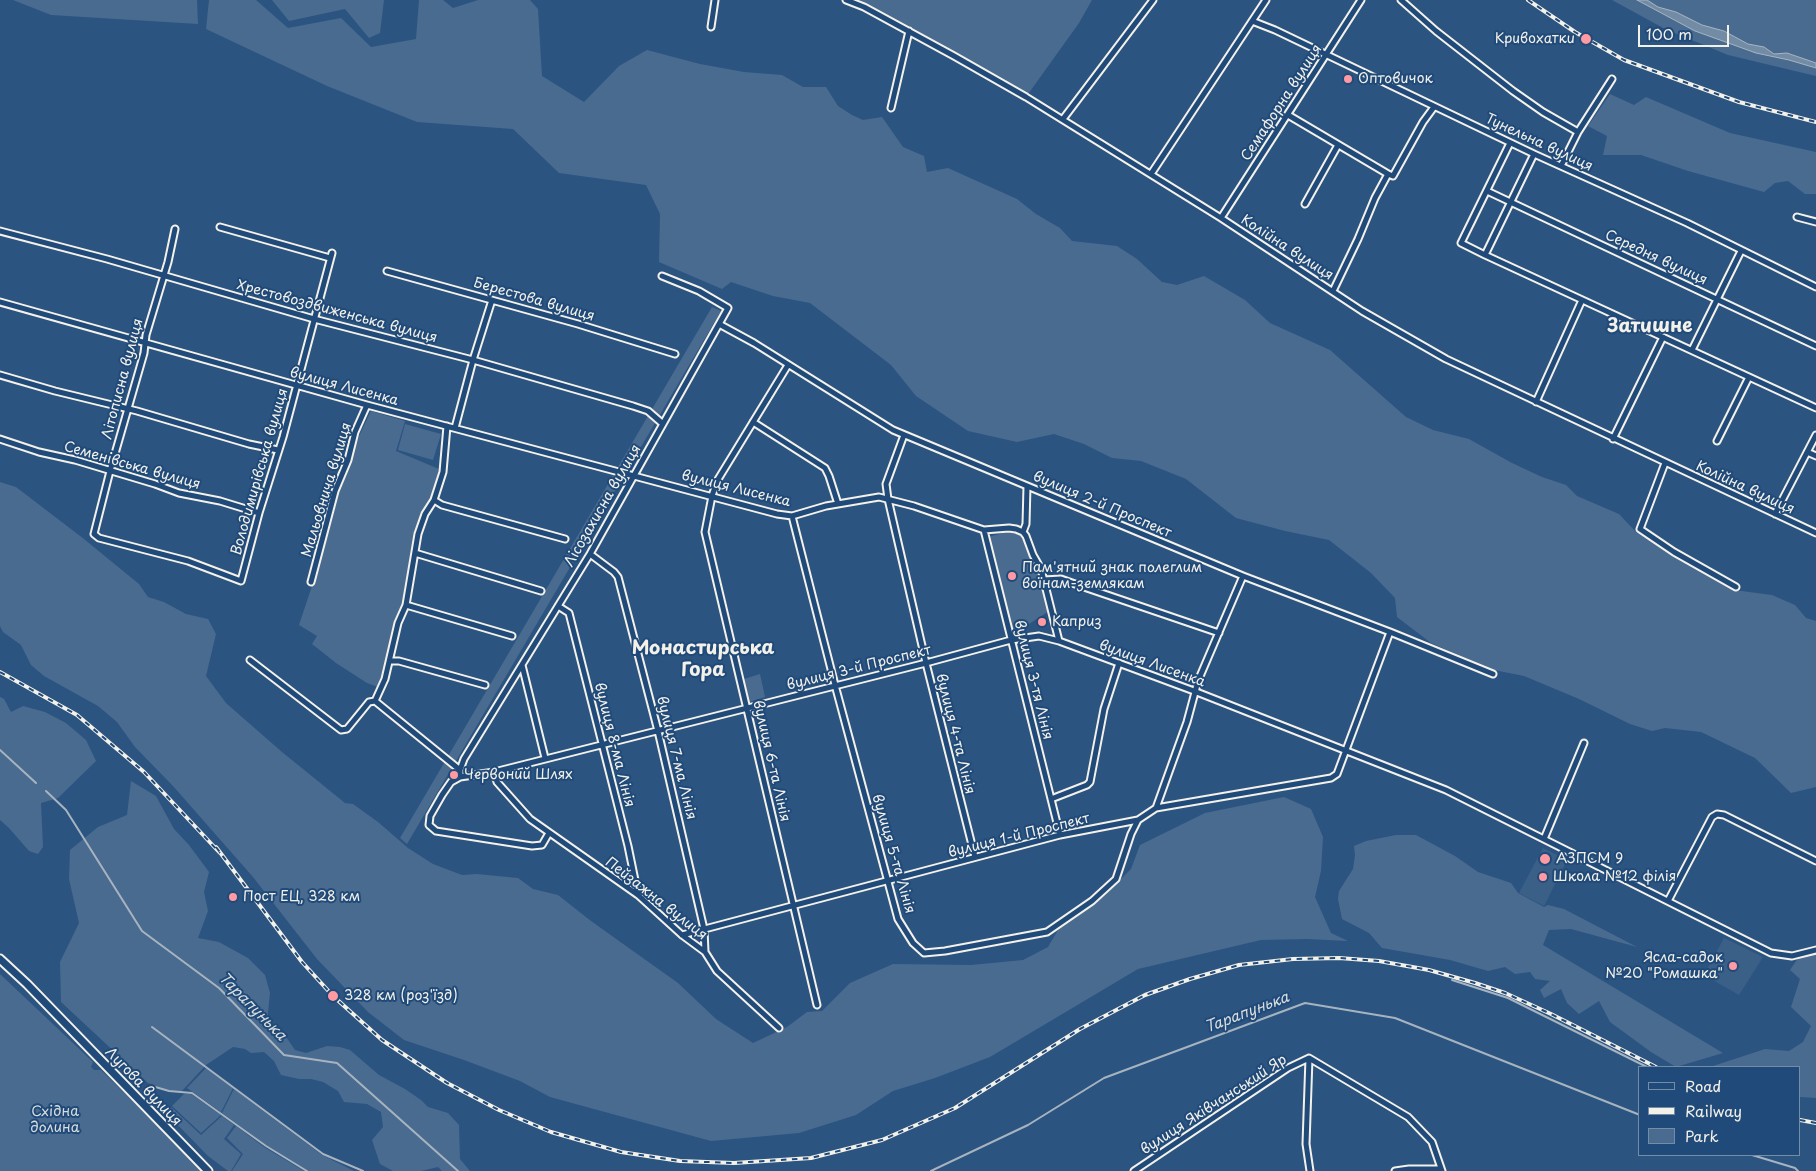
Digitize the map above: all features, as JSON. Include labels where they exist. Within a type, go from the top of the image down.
[{"type":"street","points":[[710,27],[715,0]]},
{"type":"street","name":"Колійна вулиця","points":[[846,0],[864,7],[909,31],[1064,119],[1362,311],[1446,359],[1816,533]]},
{"type":"street","points":[[1064,119],[1153,0]]},
{"type":"street","points":[[1151,174],[1266,0]]},
{"type":"street","name":"Семафорна вулиця","points":[[1220,218],[1361,0]]},
{"type":"street","points":[[1401,0],[1436,31],[1514,91],[1543,112],[1578,132]]},
{"type":"street","name":"Тунельна вулиця","points":[[1252,21],[1275,30],[1510,143],[1687,223],[1816,287]]},
{"type":"street","points":[[891,108],[909,31]]},
{"type":"street","points":[[1561,166],[1578,132],[1612,78]]},
{"type":"street","points":[[1288,115],[1393,176],[1423,122],[1434,107]]},
{"type":"street","points":[[1510,143],[1461,244],[1816,408]]},
{"type":"street","points":[[1305,204],[1338,144]]},
{"type":"street","points":[[1485,255],[1534,154]]},
{"type":"street","points":[[1333,291],[1375,198],[1388,174]]},
{"type":"street","name":"Середня вулиця","points":[[1487,191],[1816,346]]},
{"type":"street","points":[[1797,217],[1816,222]]},
{"type":"street","name":"Володимирівська вулиця","points":[[220,227],[331,255],[241,581]]},
{"type":"street","name":"Літописна вулиця","points":[[175,229],[164,275],[146,335],[144,353],[94,534],[99,538],[188,561],[241,581]]},
{"type":"street","name":"Хрестовоздвиженська вулиця","points":[[0,231],[164,275],[314,319],[473,360],[641,408],[648,411],[663,424]]},
{"type":"street","points":[[1692,350],[1741,251]]},
{"type":"street","name":"Берестова вулиця","points":[[387,271],[675,354]]},
{"type":"street","name":"Лісозахисна вулиця","points":[[460,777],[460,770],[464,759],[590,554],[728,308],[700,291],[662,276]]},
{"type":"street","points":[[455,428],[473,360],[492,300]]},
{"type":"street","points":[[1536,402],[1582,300]]},
{"type":"street","name":"вулиця Лисенка","points":[[0,302],[296,386],[777,514],[792,516],[838,504],[879,497],[984,530],[1009,528],[1023,532]]},
{"type":"street","name":"вулиця 2-й Проспект","points":[[719,324],[754,343],[858,410],[904,435],[1243,576],[1390,632],[1493,674]]},
{"type":"street","points":[[1613,439],[1662,336]]},
{"type":"street","name":"вулиця 6-та Лінія","points":[[788,365],[717,481],[705,532],[816,1005]]},
{"type":"street","points":[[0,374],[55,391],[127,409],[249,444],[278,450]]},
{"type":"street","points":[[1717,441],[1749,377]]},
{"type":"street","name":"Мальовнича вулиця","points":[[311,582],[336,491],[348,460],[355,432],[367,405]]},
{"type":"street","points":[[753,422],[825,468],[830,476],[838,504]]},
{"type":"street","points":[[250,660],[341,730],[347,729],[372,701],[386,679],[398,624],[406,604],[422,521],[434,500],[443,472],[447,426]]},
{"type":"street","name":"вулиця 4-та Лінія","points":[[904,435],[886,484],[888,499],[926,663],[975,858]]},
{"type":"street","points":[[1775,514],[1816,435]]},
{"type":"street","name":"Семенівська вулиця","points":[[0,439],[39,452],[75,460],[155,484],[179,493],[259,513]]},
{"type":"street","points":[[1807,452],[1816,456]]},
{"type":"street","points":[[1665,463],[1640,529],[1674,552],[1736,587]]},
{"type":"street","points":[[1027,486],[1026,524],[1023,532],[1041,569],[1059,640]]},
{"type":"street","points":[[434,500],[442,505],[564,539]]},
{"type":"street","name":"вулиця 5-та Лінія","points":[[792,516],[898,919],[913,943],[924,953],[945,951],[1047,932],[1092,900],[1116,878],[1131,834],[1138,820]]},
{"type":"street","name":"вулиця 3-тя Лінія","points":[[984,530],[1060,835]]},
{"type":"street","points":[[415,554],[541,591]]},
{"type":"street","name":"вулиця 7-ма Лінія","points":[[590,554],[618,577],[658,731],[704,929],[705,952]]},
{"type":"street","points":[[1156,808],[1187,722],[1194,691],[1243,576]]},
{"type":"street","points":[[1044,580],[1061,579],[1219,633]]},
{"type":"street","points":[[406,604],[512,636]]},
{"type":"street","name":"вулиця 8-ма Лінія","points":[[558,606],[569,613],[628,846],[638,895]]},
{"type":"street","points":[[1346,751],[1390,632]]},
{"type":"street","name":"вулиця 3-й Проспект","points":[[460,777],[494,772],[1011,640],[1039,636],[1059,640]]},
{"type":"street","name":"вулиця Лисенка","points":[[1059,640],[1446,790],[1771,953],[1792,956],[1816,950]]},
{"type":"street","points":[[390,661],[399,660],[485,685]]},
{"type":"street","points":[[1051,799],[1087,785],[1090,782],[1104,709],[1119,663]]},
{"type":"street","points":[[522,665],[544,758]]},
{"type":"street","points":[[372,701],[460,770]]},
{"type":"street","points":[[1544,839],[1584,744]]},
{"type":"street","name":"вулиця 1-й Проспект","points":[[682,935],[1060,835],[1138,820],[1156,808],[1331,778],[1337,774],[1346,751]]},
{"type":"street","name":"Пейзажна вулиця","points":[[494,772],[497,782],[530,819],[638,895],[682,935],[705,952],[717,971],[778,1028]]},
{"type":"street","points":[[460,777],[451,782],[430,816],[429,825],[436,831],[532,846],[542,845],[549,833]]},
{"type":"street","points":[[1668,902],[1712,817],[1717,814],[1724,815],[1816,860]]},
{"type":"street","name":"Лугова вулиця","points":[[0,959],[27,984],[208,1171]]},
{"type":"street","points":[[1310,1171],[1306,1144],[1309,1058],[1408,1117],[1432,1142],[1441,1170],[1409,1169],[1395,1171]]},
{"type":"street","name":"вулиця Яківчанський Яр","points":[[1134,1171],[1288,1068],[1309,1058]]},
{"type":"shaded area","points":[[1637,0],[1647,0],[1658,7],[1676,12],[1702,25],[1724,31],[1748,44],[1764,47],[1774,54],[1787,53],[1816,63],[1816,68],[1756,53],[1695,31]]},
{"type":"shaded area","name":"Школа №12 філія","points":[[1543,848],[1567,860],[1544,906],[1519,893]]},
{"type":"shaded area","name":"Ясла-садок №20 \"Ромашка\"","points":[[1724,938],[1763,957],[1739,995],[1704,975]]},
{"type":"green space","points":[[13,0],[197,0],[198,24],[51,15]]},
{"type":"green space","points":[[209,0],[256,0],[288,28],[341,18],[371,47],[416,39],[419,0],[443,0],[453,8],[478,0],[530,0],[538,9],[542,76],[584,102],[619,66],[647,50],[700,64],[744,72],[782,75],[803,87],[826,87],[838,106],[852,115],[863,120],[882,117],[903,147],[924,156],[927,172],[948,168],[1017,199],[1036,214],[1060,228],[1072,241],[1117,246],[1137,259],[1162,282],[1177,285],[1204,276],[1245,300],[1270,323],[1330,350],[1406,417],[1433,430],[1469,439],[1512,463],[1542,477],[1566,485],[1577,496],[1619,514],[1637,533],[1734,590],[1772,595],[1795,605],[1806,618],[1816,621],[1816,787],[1791,793],[1755,758],[1701,732],[1665,728],[1652,731],[1630,724],[1579,699],[1524,676],[1494,670],[1431,643],[1397,617],[1395,598],[1371,573],[1329,540],[1236,518],[1186,479],[1141,461],[1112,458],[1084,444],[1054,434],[1017,442],[968,431],[916,396],[891,365],[810,303],[773,296],[731,282],[722,289],[659,262],[660,214],[646,185],[559,173],[513,129],[417,122],[327,86],[206,29]]},
{"type":"green space","points":[[272,0],[384,0],[380,33],[369,38],[345,9],[289,21]]},
{"type":"green space","points":[[846,0],[1092,0],[1079,23],[1026,97]]},
{"type":"green space","points":[[1612,0],[1816,0],[1816,76],[1728,55],[1665,29]]},
{"type":"green space","points":[[1610,94],[1634,105],[1646,97],[1730,133],[1816,152],[1816,194],[1805,194],[1788,181],[1775,183],[1764,192],[1688,171],[1641,155],[1603,155],[1607,136],[1588,126]]},
{"type":"green space","points":[[712,307],[721,311],[407,844],[400,838]]},
{"type":"green space","points":[[371,411],[405,421],[396,451],[439,469],[431,498],[420,517],[415,535],[404,604],[386,670],[378,687],[367,683],[336,663],[312,644],[317,636],[299,625],[314,580],[336,496]]},
{"type":"green space","points":[[405,424],[441,434],[433,460],[398,450]]},
{"type":"green space","points":[[0,482],[16,487],[84,539],[139,584],[148,597],[164,602],[186,614],[208,619],[216,634],[206,676],[226,703],[345,803],[353,804],[378,822],[408,848],[433,864],[462,875],[477,874],[518,878],[533,889],[558,895],[678,983],[716,1019],[753,1043],[787,1027],[807,1012],[822,1011],[850,983],[893,964],[971,965],[1023,960],[1048,947],[1058,930],[1104,896],[1131,869],[1140,845],[1205,813],[1284,797],[1311,809],[1323,837],[1321,871],[1315,897],[1331,933],[1348,941],[1307,939],[1261,940],[1138,969],[990,1057],[935,1078],[893,1091],[856,1115],[799,1133],[711,1141],[550,1097],[520,1081],[404,1040],[368,1012],[317,959],[253,877],[173,786],[135,747],[117,722],[98,706],[44,676],[31,665],[21,645],[3,632],[0,626]]},
{"type":"green space","points":[[1011,531],[1023,535],[1032,564],[1037,566],[1049,611],[1012,635],[988,537]]},
{"type":"green space","points":[[760,674],[765,697],[749,702],[744,679]]},
{"type":"green space","points":[[0,697],[4,699],[11,712],[23,706],[45,712],[66,723],[86,740],[96,761],[58,798],[41,803],[43,847],[38,854],[29,851],[0,820]]},
{"type":"green space","points":[[131,781],[156,796],[174,829],[189,845],[209,872],[204,892],[208,911],[198,938],[219,942],[248,958],[265,975],[270,993],[267,1022],[282,1031],[295,1050],[306,1053],[327,1046],[350,1050],[379,1075],[405,1089],[428,1107],[448,1113],[459,1125],[460,1159],[470,1171],[442,1171],[438,1167],[421,1171],[393,1171],[380,1164],[372,1140],[383,1127],[381,1112],[367,1104],[344,1102],[338,1091],[323,1082],[281,1075],[274,1061],[264,1052],[251,1053],[245,1049],[233,1047],[206,1065],[181,1092],[169,1091],[148,1083],[61,1002],[60,962],[79,923],[69,879],[70,850],[98,827],[127,815]]},
{"type":"green space","points":[[1396,835],[1416,835],[1455,856],[1478,872],[1511,883],[1518,893],[1544,907],[1548,905],[1564,909],[1637,947],[1571,929],[1549,930],[1543,945],[1723,1053],[1674,1066],[1651,1052],[1610,1022],[1599,1001],[1579,1014],[1567,1003],[1561,989],[1544,998],[1540,990],[1550,981],[1535,979],[1530,972],[1515,974],[1505,967],[1488,971],[1450,960],[1382,948],[1369,933],[1342,919],[1338,899],[1339,891],[1353,869],[1354,846],[1366,841]]},
{"type":"green space","points":[[1816,953],[1816,1098],[1801,1097],[1801,1066],[1713,1066],[1765,1049],[1789,1051],[1803,1042],[1811,1026],[1791,1007],[1800,979],[1790,970],[1798,958]]},
{"type":"green space","name":"Східна долина","points":[[0,974],[93,1062],[91,1067],[94,1070],[101,1070],[203,1171],[0,1171]]},
{"type":"green space","points":[[206,1068],[233,1088],[221,1112],[187,1088]]},
{"type":"green space","points":[[234,1089],[322,1155],[354,1171],[309,1171],[266,1145],[222,1113]]},
{"type":"green space","points":[[184,1094],[191,1094],[221,1115],[201,1133],[172,1106]]},
{"type":"green space","points":[[171,1107],[201,1135],[222,1116],[234,1125],[224,1139],[241,1154],[231,1171],[228,1171],[208,1156],[167,1114]]},
{"type":"green space","points":[[236,1126],[264,1147],[304,1171],[232,1171],[243,1154],[227,1138]]},
{"type":"waterway","name":"Тарапунька","points":[[0,750],[36,783]]},
{"type":"waterway","name":"Тарапунька","points":[[46,791],[66,810],[142,931],[219,988],[284,1055],[337,1063],[458,1171]]},
{"type":"waterway","points":[[1452,980],[1508,998],[1645,1066]]},
{"type":"waterway","name":"Тарапунька","points":[[931,1171],[1028,1125],[1104,1078],[1305,1003],[1395,1018],[1638,1114]]},
{"type":"waterway","points":[[152,1027],[323,1154],[363,1171]]},
{"type":"waterway","points":[[152,1086],[169,1091],[192,1093],[266,1146],[307,1171]]},
{"type":"waterway","name":"Тарапунька","points":[[1755,1156],[1795,1168],[1798,1171]]},
{"type":"railway","points":[[1528,0],[1575,32],[1624,60],[1739,102],[1816,122]]},
{"type":"railway","points":[[0,672],[77,715],[144,772],[220,853]]},
{"type":"railway","points":[[216,847],[302,962],[333,996],[382,1040],[447,1083],[499,1110],[551,1132],[621,1152],[680,1161],[734,1163],[811,1158],[882,1140],[955,1108],[1080,1029],[1145,995],[1190,979],[1239,965],[1293,959],[1339,958],[1379,961],[1429,970],[1475,983],[1505,993],[1551,1014],[1654,1066]]},
{"type":"railway","points":[[1801,1120],[1816,1123]]},
{"type":"place","name":"Кривохатки","points":[[1586,39]]},
{"type":"place","name":"Оптовичок","points":[[1348,79]]},
{"type":"place","name":"Пам'ятний знак полеглим воїнам-землякам","points":[[1012,576]]},
{"type":"place","name":"Каприз","points":[[1042,622]]},
{"type":"place","name":"Червоний Шлях","points":[[454,775]]},
{"type":"place","name":"АЗПСМ 9","points":[[1545,859]]},
{"type":"place","name":"Школа №12 філія","points":[[1543,877]]},
{"type":"place","name":"Пост ЕЦ, 328 км","points":[[233,897]]},
{"type":"place","name":"Ясла-садок №20 \"Ромашка\"","points":[[1733,966]]},
{"type":"place","name":"328 км (роз'їзд)","points":[[333,996]]},
{"type":"district","name":"Затишне","points":[[1650,327]]},
{"type":"district","name":"Монастирська Гора","points":[[703,660]]}]
